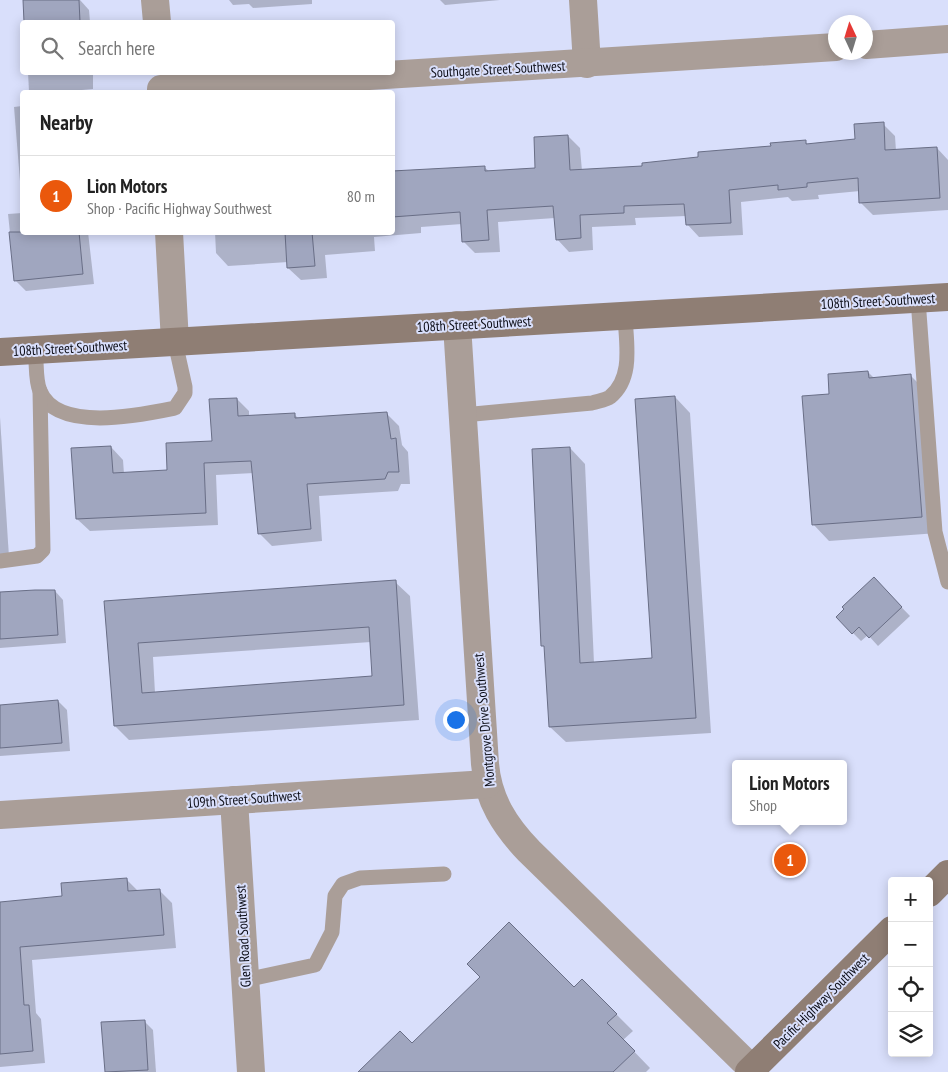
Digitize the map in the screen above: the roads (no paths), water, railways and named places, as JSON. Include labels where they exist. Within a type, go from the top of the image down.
[{"type":"street","points":[[155,0],[157,20]]},
{"type":"street","points":[[583,0],[587,64]]},
{"type":"street","points":[[873,44],[948,39]]},
{"type":"street","name":"Southgate Street Southwest","points":[[395,73],[587,64],[828,48]]},
{"type":"street","name":"Southgate Street Southwest","points":[[160,85],[363,75]]},
{"type":"street","points":[[169,235],[175,342]]},
{"type":"street","name":"108th Street Southwest","points":[[0,352],[948,297]]},
{"type":"street","name":"Montgrove Drive Southwest","points":[[458,325],[487,784],[498,810],[521,842],[752,1071]]},
{"type":"street","name":"109th Street Southwest","points":[[0,815],[487,784]]},
{"type":"street","name":"Glen Road Southwest","points":[[234,800],[251,1072]]},
{"type":"street","points":[[933,889],[948,874]]},
{"type":"street","name":"Pacific Highway Southwest","points":[[752,1071],[888,934]]},
{"type":"lane","points":[[918,298],[935,532],[948,582]]},
{"type":"lane","points":[[463,415],[592,403],[609,398],[620,386],[626,371],[625,316]]},
{"type":"lane","points":[[40,391],[52,407],[74,417],[151,413],[175,408],[183,398],[185,387],[175,342]]},
{"type":"lane","points":[[0,561],[37,556],[43,550],[40,391],[35,350]]},
{"type":"lane","points":[[245,980],[315,965],[332,932],[334,896],[343,884],[360,878],[444,874]]},
{"type":"place","name":"Lion Motors","points":[[790,860]]}]
